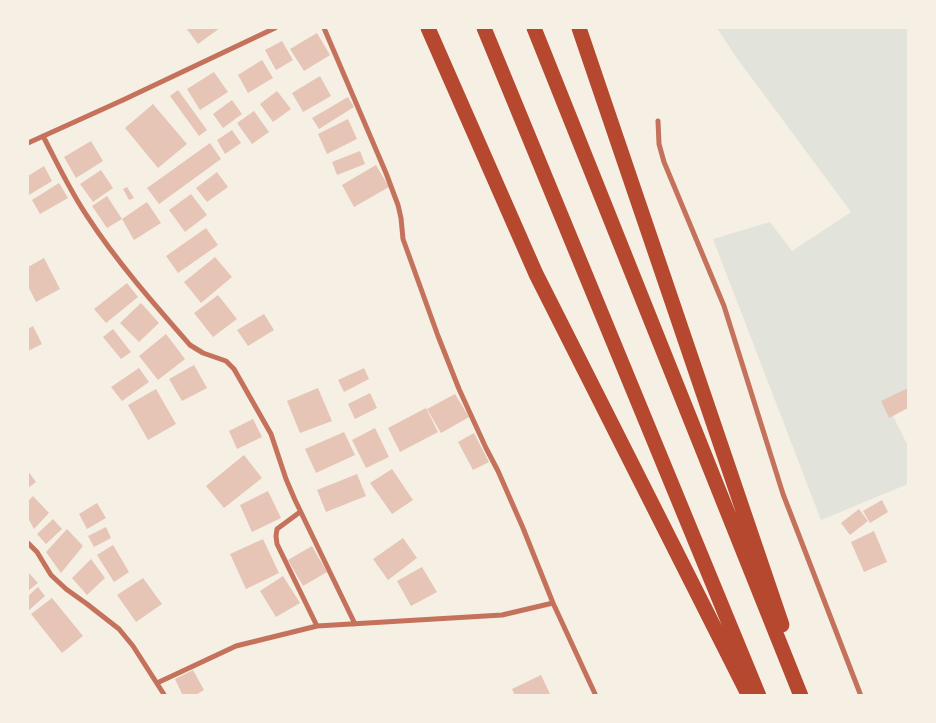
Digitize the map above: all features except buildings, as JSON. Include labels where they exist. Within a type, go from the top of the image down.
[{"type":"highway","points":[[428,28],[536,274],[749,696]]},
{"type":"highway","points":[[484,28],[760,696]]},
{"type":"highway","points":[[534,28],[800,696]]},
{"type":"highway","points":[[579,28],[806,696]]},
{"type":"street","points":[[28,143],[275,28]]},
{"type":"street","points":[[324,28],[386,172],[398,205],[403,239],[441,344],[473,420],[523,528],[553,603],[596,696]]},
{"type":"street","points":[[658,120],[659,144],[664,162],[724,306],[783,494],[861,696]]},
{"type":"street","points":[[43,136],[87,216],[109,248],[190,345],[203,353],[226,361],[234,369],[272,434],[286,479],[300,512],[355,624]]},
{"type":"street","points":[[300,512],[277,529],[277,544],[317,626]]},
{"type":"street","points":[[28,543],[37,552],[51,575],[66,589],[119,629],[133,646],[165,696]]},
{"type":"street","points":[[157,683],[236,646],[317,626],[502,615],[553,603]]},
{"type":"shaded area","points":[[717,28],[908,28],[908,388],[886,402],[908,446],[908,484],[821,520],[713,239],[770,222],[792,251],[851,212],[736,57]]}]
